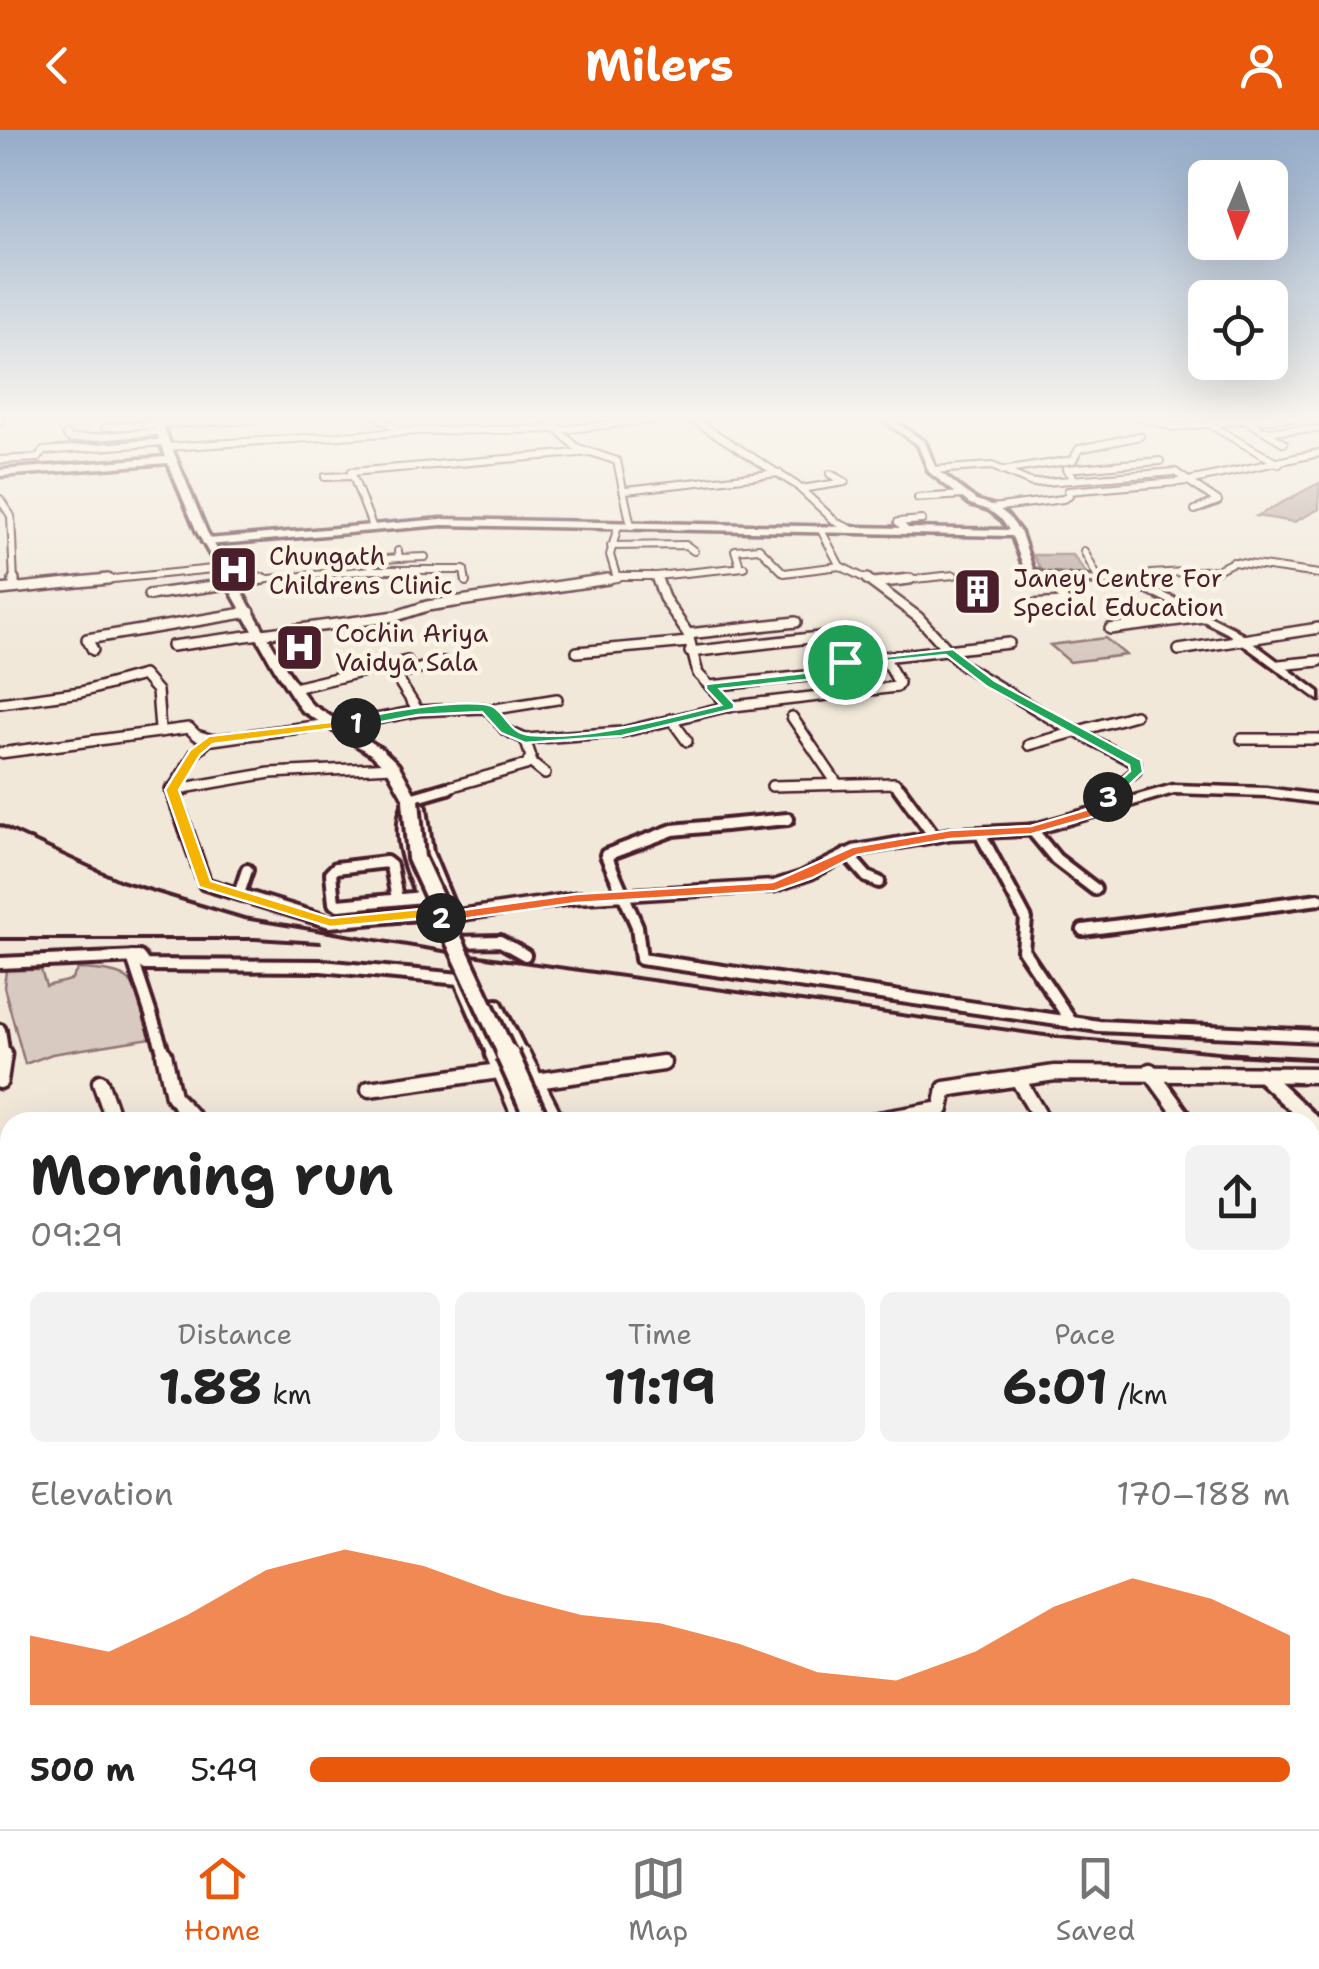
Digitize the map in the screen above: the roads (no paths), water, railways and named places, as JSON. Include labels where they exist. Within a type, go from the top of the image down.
[{"type":"main road","points":[[188,496],[207,542],[306,707],[377,752],[393,767],[411,799],[416,858],[533,1112]]},
{"type":"main road","points":[[453,916],[576,898],[775,886],[847,854],[934,836],[1032,830],[1174,789],[1266,792],[1319,799]]},
{"type":"street","points":[[360,496],[373,528]]},
{"type":"street","points":[[627,496],[631,526]]},
{"type":"street","points":[[809,496],[838,526],[856,530]]},
{"type":"street","points":[[918,498],[957,496]]},
{"type":"street","points":[[965,496],[992,508],[1016,533],[1028,570],[1064,578],[1125,580],[1155,592],[1243,640],[1319,697]]},
{"type":"street","points":[[992,508],[1068,496]]},
{"type":"street","points":[[1195,510],[1218,501],[1211,496]]},
{"type":"street","points":[[0,500],[12,517],[10,568],[14,588]]},
{"type":"street","points":[[0,519],[12,517]]},
{"type":"street","points":[[906,530],[898,522],[922,520]]},
{"type":"street","points":[[207,542],[442,522],[1016,533]]},
{"type":"street","points":[[618,526],[610,555],[619,576]]},
{"type":"street","points":[[821,530],[840,566]]},
{"type":"street","points":[[0,538],[14,536]]},
{"type":"street","points":[[611,546],[686,545],[694,551]]},
{"type":"street","points":[[172,646],[396,616],[428,606],[619,576],[656,576],[741,565],[735,550],[759,548],[784,573],[840,566],[873,583],[918,617],[949,652],[990,683],[1136,763],[1136,772],[1110,792],[1105,809]]},
{"type":"street","points":[[1084,551],[1099,580]]},
{"type":"street","points":[[371,570],[372,560],[398,554],[425,557]]},
{"type":"street","points":[[1155,592],[1148,577],[1151,574],[1217,570],[1233,562],[1319,574]]},
{"type":"street","points":[[0,590],[222,568]]},
{"type":"street","points":[[149,595],[232,582],[371,570],[464,570],[466,583]]},
{"type":"street","points":[[873,583],[954,575]]},
{"type":"street","points":[[656,576],[689,642],[698,674],[730,707]]},
{"type":"street","points":[[1029,604],[1064,604],[1061,594],[1068,584],[1064,578]]},
{"type":"street","points":[[94,650],[88,639],[146,624],[250,612]]},
{"type":"street","points":[[1110,629],[1203,616]]},
{"type":"street","points":[[689,642],[796,622]]},
{"type":"street","points":[[94,627],[99,636]]},
{"type":"street","points":[[1179,650],[1319,628]]},
{"type":"street","points":[[577,652],[689,642],[819,637]]},
{"type":"street","points":[[710,686],[816,675],[845,662],[1009,642]]},
{"type":"street","points":[[489,710],[506,730],[525,739],[622,732],[730,707],[896,688],[898,683],[882,658]]},
{"type":"street","points":[[294,688],[407,661],[412,671]]},
{"type":"street","points":[[418,711],[395,674],[442,662]]},
{"type":"street","points":[[1279,665],[1319,662]]},
{"type":"street","points":[[0,703],[81,692],[143,675],[157,691],[160,730]]},
{"type":"street","points":[[172,790],[195,753],[209,740],[418,711],[489,710],[557,699]]},
{"type":"street","points":[[1029,745],[1135,715]]},
{"type":"street","points":[[792,716],[836,782]]},
{"type":"street","points":[[671,719],[687,741]]},
{"type":"street","points":[[0,752],[189,728],[209,740]]},
{"type":"street","points":[[525,739],[530,762],[545,774]]},
{"type":"street","points":[[1242,740],[1319,739]]},
{"type":"street","points":[[431,916],[405,832],[405,806],[411,799],[483,780],[530,762]]},
{"type":"street","points":[[172,790],[270,773],[393,767]]},
{"type":"street","points":[[772,786],[895,782],[934,836]]},
{"type":"street","points":[[172,790],[205,884],[330,922],[453,916],[427,853],[421,808],[411,799]]},
{"type":"street","points":[[788,819],[673,830],[606,855],[638,926],[641,960],[1072,1023],[1319,1036]]},
{"type":"street","points":[[1032,830],[1056,858],[1095,889]]},
{"type":"street","points":[[980,835],[1026,919],[1023,950],[1072,1023]]},
{"type":"street","points":[[847,854],[867,877],[879,882]]},
{"type":"street","points":[[397,900],[391,866],[386,862],[336,868],[331,873],[334,903],[339,905],[397,900],[423,897]]},
{"type":"street","points":[[239,894],[247,870]]},
{"type":"street","points":[[1083,930],[1319,899]]},
{"type":"street","points":[[454,942],[500,941],[525,955]]},
{"type":"street","points":[[132,957],[161,1043],[173,1096],[188,1112]]},
{"type":"street","points":[[0,962],[139,957],[146,965],[204,962],[321,966],[460,979],[517,1112]]},
{"type":"street","points":[[473,1010],[497,1005],[552,1112]]},
{"type":"street","points":[[0,1030],[0,1080]]},
{"type":"street","points":[[536,1081],[662,1063]]},
{"type":"street","points":[[369,1090],[499,1071]]},
{"type":"street","points":[[1150,1071],[1180,1112]]},
{"type":"street","points":[[924,1112],[941,1109],[945,1090],[1056,1073],[1150,1071],[1319,1076]]},
{"type":"street","points":[[1261,1074],[1302,1112]]},
{"type":"street","points":[[1019,1081],[1037,1112]]},
{"type":"street","points":[[100,1082],[110,1112]]},
{"type":"railway","points":[[0,825],[121,881],[244,918],[443,951],[1059,1037],[1261,1056]]},
{"type":"railway","points":[[0,939],[255,939],[320,943]]},
{"type":"railway","points":[[1221,1054],[1261,1056]]},
{"type":"railway","points":[[1261,1056],[1319,1059]]},
{"type":"railway","points":[[1261,1056],[1271,1057]]},
{"type":"place","name":"Chungath Childrens Clinic","points":[[234,570]]},
{"type":"place","name":"Janey Centre For Special Education","points":[[978,592]]},
{"type":"place","name":"Cochin Ariya Vaidya Sala","points":[[300,647]]}]
